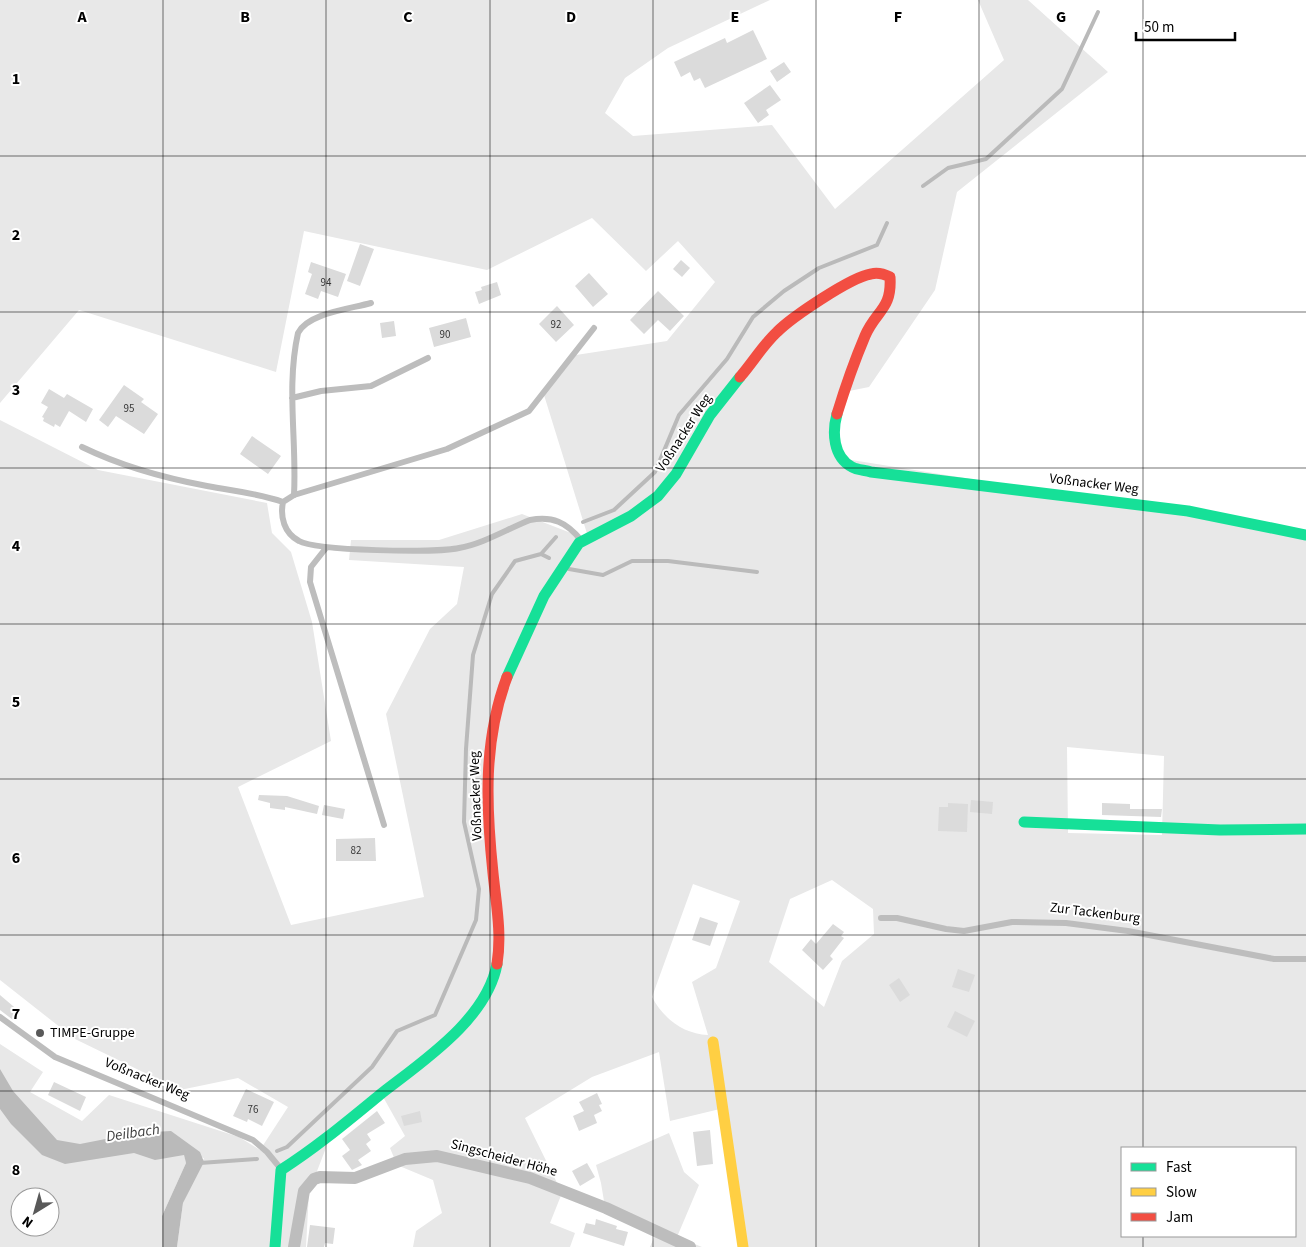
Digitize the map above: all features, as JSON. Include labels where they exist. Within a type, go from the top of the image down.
[{"type":"street","name":"Voßnacker Weg","points":[[281,1170],[316,1149],[454,1035],[476,1009],[490,987],[499,956],[500,937],[488,790],[489,746],[492,720],[537,605],[549,584],[581,540],[619,522],[658,497],[682,465],[707,420],[783,326],[857,278],[874,272],[883,272],[890,276],[891,293],[887,304],[866,334],[845,387],[835,422],[835,447],[844,461],[852,466],[866,471],[927,480],[1188,511],[1306,535]]},
{"type":"street","points":[[1024,822],[1220,830],[1306,829]]},
{"type":"street","points":[[713,1042],[743,1247]]},
{"type":"street","name":"Singscheider Höhe","points":[[294,1247],[304,1191],[314,1179],[320,1177],[355,1178],[405,1159],[437,1156],[530,1178],[606,1208],[690,1247]]},
{"type":"street","points":[[275,1247],[281,1170]]},
{"type":"lane","points":[[294,496],[295,460],[292,398],[296,341],[302,326],[315,318],[371,303]]},
{"type":"lane","points":[[82,448],[115,463],[205,486],[263,496],[283,502],[294,496],[447,449],[529,411],[594,328]]},
{"type":"lane","points":[[292,398],[314,392],[371,386],[428,358]]},
{"type":"lane","points":[[283,502],[284,525],[294,538],[307,545],[326,548],[427,551],[459,548],[530,520],[540,518],[552,518],[562,522],[571,528],[581,540]]},
{"type":"lane","points":[[326,548],[311,567],[310,582],[384,826]]},
{"type":"lane","name":"Zur Tackenburg","points":[[880,918],[897,918],[964,931],[1012,922],[1066,923],[1128,931],[1274,959],[1306,959]]},
{"type":"lane","name":"Voßnacker Weg","points":[[0,1017],[55,1057],[253,1140],[267,1152],[281,1170]]},
{"type":"shaded area","points":[[0,0],[770,0],[668,48],[625,78],[605,113],[633,136],[772,125],[835,209],[1004,60],[978,0],[1028,0],[1108,72],[957,192],[935,290],[869,387],[839,393],[839,458],[1196,515],[1306,540],[1306,1247],[740,1247],[720,1109],[670,1121],[659,1052],[592,1077],[525,1118],[562,1193],[550,1223],[575,1233],[570,1247],[413,1247],[416,1231],[442,1213],[433,1180],[397,1165],[390,1148],[405,1136],[382,1095],[329,1140],[309,1192],[306,1247],[177,1247],[183,1203],[204,1158],[184,1154],[186,1163],[162,1216],[162,1247],[0,1247],[0,1044],[43,1072],[30,1092],[82,1121],[109,1095],[239,1137],[260,1150],[288,1107],[238,1078],[180,1090],[75,1039],[0,980],[0,420],[98,470],[267,503],[272,533],[291,552],[312,622],[331,741],[238,787],[291,925],[424,897],[386,714],[430,629],[457,604],[464,567],[349,560],[351,540],[439,540],[522,514],[589,540],[544,395],[576,355],[667,341],[715,282],[678,241],[646,271],[592,218],[487,270],[304,231],[276,372],[79,310],[0,403]],"holes":[[[1067,747],[1164,756],[1162,835],[1068,833]],[[832,880],[873,909],[874,934],[842,961],[824,1007],[769,962],[790,899]],[[693,884],[740,901],[716,968],[692,982],[708,1035],[690,1032],[668,1018],[652,997]]]},
{"type":"shaded area","points":[[0,1069],[13,1091],[57,1140],[80,1144],[136,1133],[171,1131],[200,1152],[204,1162],[183,1203],[177,1247],[162,1247],[162,1216],[186,1163],[184,1155],[155,1160],[134,1153],[65,1164],[42,1155],[11,1124],[0,1109]]},
{"type":"shaded area","points":[[669,1133],[684,1172],[699,1185],[677,1237],[702,1247],[650,1247],[655,1235],[604,1201],[596,1165]]},
{"type":"building","points":[[753,30],[767,59],[705,88],[700,78],[694,81],[690,72],[681,77],[674,62],[725,38],[727,43]]},
{"type":"building","points":[[784,62],[791,72],[777,82],[770,71]]},
{"type":"building","points":[[770,85],[781,100],[766,110],[769,115],[758,123],[744,103]]},
{"type":"building","points":[[360,244],[374,249],[360,286],[347,281]]},
{"type":"building","points":[[681,260],[690,268],[682,277],[673,269]]},
{"type":"building","points":[[311,262],[346,274],[338,297],[321,291],[318,299],[305,294],[312,274],[308,272]]},
{"type":"building","points":[[589,273],[608,294],[593,307],[575,286]]},
{"type":"building","points":[[497,282],[501,295],[479,304],[475,292],[482,290],[481,287]]},
{"type":"building","points":[[658,291],[684,316],[670,331],[658,320],[644,334],[630,320]]},
{"type":"building","points":[[557,306],[574,325],[556,342],[539,324]]},
{"type":"building","points":[[466,318],[471,337],[434,347],[429,328]]},
{"type":"building","points":[[394,321],[396,336],[382,338],[380,323]]},
{"type":"building","points":[[124,385],[144,399],[141,402],[158,414],[144,434],[116,416],[108,427],[99,420]]},
{"type":"building","points":[[49,389],[64,398],[67,394],[93,409],[86,422],[69,411],[60,427],[55,424],[54,427],[43,421],[44,418],[42,417],[48,407],[41,403]]},
{"type":"building","points":[[252,436],[281,456],[268,474],[240,454]]},
{"type":"building","points":[[259,795],[287,796],[319,806],[317,814],[285,807],[285,810],[270,808],[270,803],[258,800]]},
{"type":"building","points":[[971,800],[993,802],[992,814],[970,812]]},
{"type":"building","points":[[948,803],[968,804],[967,832],[938,831],[939,807],[948,807]]},
{"type":"building","points":[[1102,803],[1130,804],[1130,809],[1162,809],[1161,817],[1102,815]]},
{"type":"building","points":[[324,805],[345,809],[343,819],[322,815]]},
{"type":"building","points":[[375,838],[376,861],[336,861],[336,839]]},
{"type":"building","points":[[700,917],[718,923],[710,946],[692,940]]},
{"type":"building","points":[[833,924],[844,932],[841,936],[844,938],[830,956],[833,959],[823,970],[802,950],[811,939],[816,944]]},
{"type":"building","points":[[958,969],[975,975],[969,992],[952,987]]},
{"type":"building","points":[[899,978],[910,995],[900,1002],[889,985]]},
{"type":"building","name":"TIMPE-Gruppe","points":[[0,995],[20,1012],[13,1020],[0,1010]]},
{"type":"building","points":[[955,1011],[975,1021],[967,1037],[947,1027]]},
{"type":"building","points":[[54,1082],[86,1097],[80,1111],[48,1095]]},
{"type":"building","points":[[246,1089],[274,1102],[262,1126],[248,1119],[247,1122],[233,1116]]},
{"type":"building","points":[[597,1093],[602,1104],[599,1105],[602,1111],[594,1115],[597,1123],[579,1131],[573,1116],[584,1111],[579,1102]]},
{"type":"building","points":[[377,1111],[385,1123],[367,1134],[371,1140],[366,1144],[371,1151],[358,1160],[362,1165],[352,1170],[342,1156],[350,1150],[342,1139]]},
{"type":"building","points":[[420,1111],[422,1122],[404,1126],[401,1116]]},
{"type":"building","points":[[710,1130],[713,1164],[697,1166],[693,1132]]},
{"type":"building","points":[[587,1163],[595,1177],[580,1186],[572,1171]]},
{"type":"building","points":[[596,1219],[617,1226],[616,1229],[628,1232],[624,1246],[583,1233],[586,1223],[595,1225]]},
{"type":"building","points":[[310,1225],[335,1228],[333,1244],[325,1243],[324,1247],[307,1247]]},
{"type":"waterway","points":[[923,186],[948,168],[986,159],[1062,89],[1098,12]]},
{"type":"waterway","points":[[583,522],[614,510],[655,472],[679,415],[727,359],[753,317],[784,291],[819,268],[877,245],[887,223]]},
{"type":"waterway","points":[[277,1151],[287,1147],[372,1067],[397,1031],[435,1015],[476,920],[479,889],[464,822],[466,749],[473,655],[492,594],[515,561],[541,554],[556,537]]},
{"type":"waterway","points":[[541,554],[549,558]]},
{"type":"waterway","points":[[569,569],[603,575],[632,561],[668,561],[757,572]]},
{"type":"waterway","points":[[200,1163],[257,1159]]},
{"type":"traffic: fast","points":[[507,677],[544,596],[579,543],[631,516],[658,496],[676,474],[710,415],[740,377]]},
{"type":"traffic: fast","points":[[837,414],[835,436],[838,451],[846,463],[856,469],[1188,511],[1306,535]]},
{"type":"traffic: fast","points":[[1024,822],[1220,830],[1306,829]]},
{"type":"traffic: fast","points":[[275,1247],[281,1170],[333,1133],[434,1053],[451,1037],[481,1003],[491,984],[497,964]]},
{"type":"traffic: slow","points":[[713,1042],[743,1247]]},
{"type":"traffic: jam","points":[[740,377],[772,337],[808,308],[850,282],[871,274],[885,275],[890,277],[890,288],[886,303],[865,336],[837,414]]},
{"type":"traffic: jam","points":[[497,964],[499,930],[489,823],[488,774],[494,725],[507,677]]},
{"type":"place","name":"TIMPE-Gruppe","points":[[40,1033]]},
{"type":"water label","name":"Deilbach","points":[[133,1133]]}]
